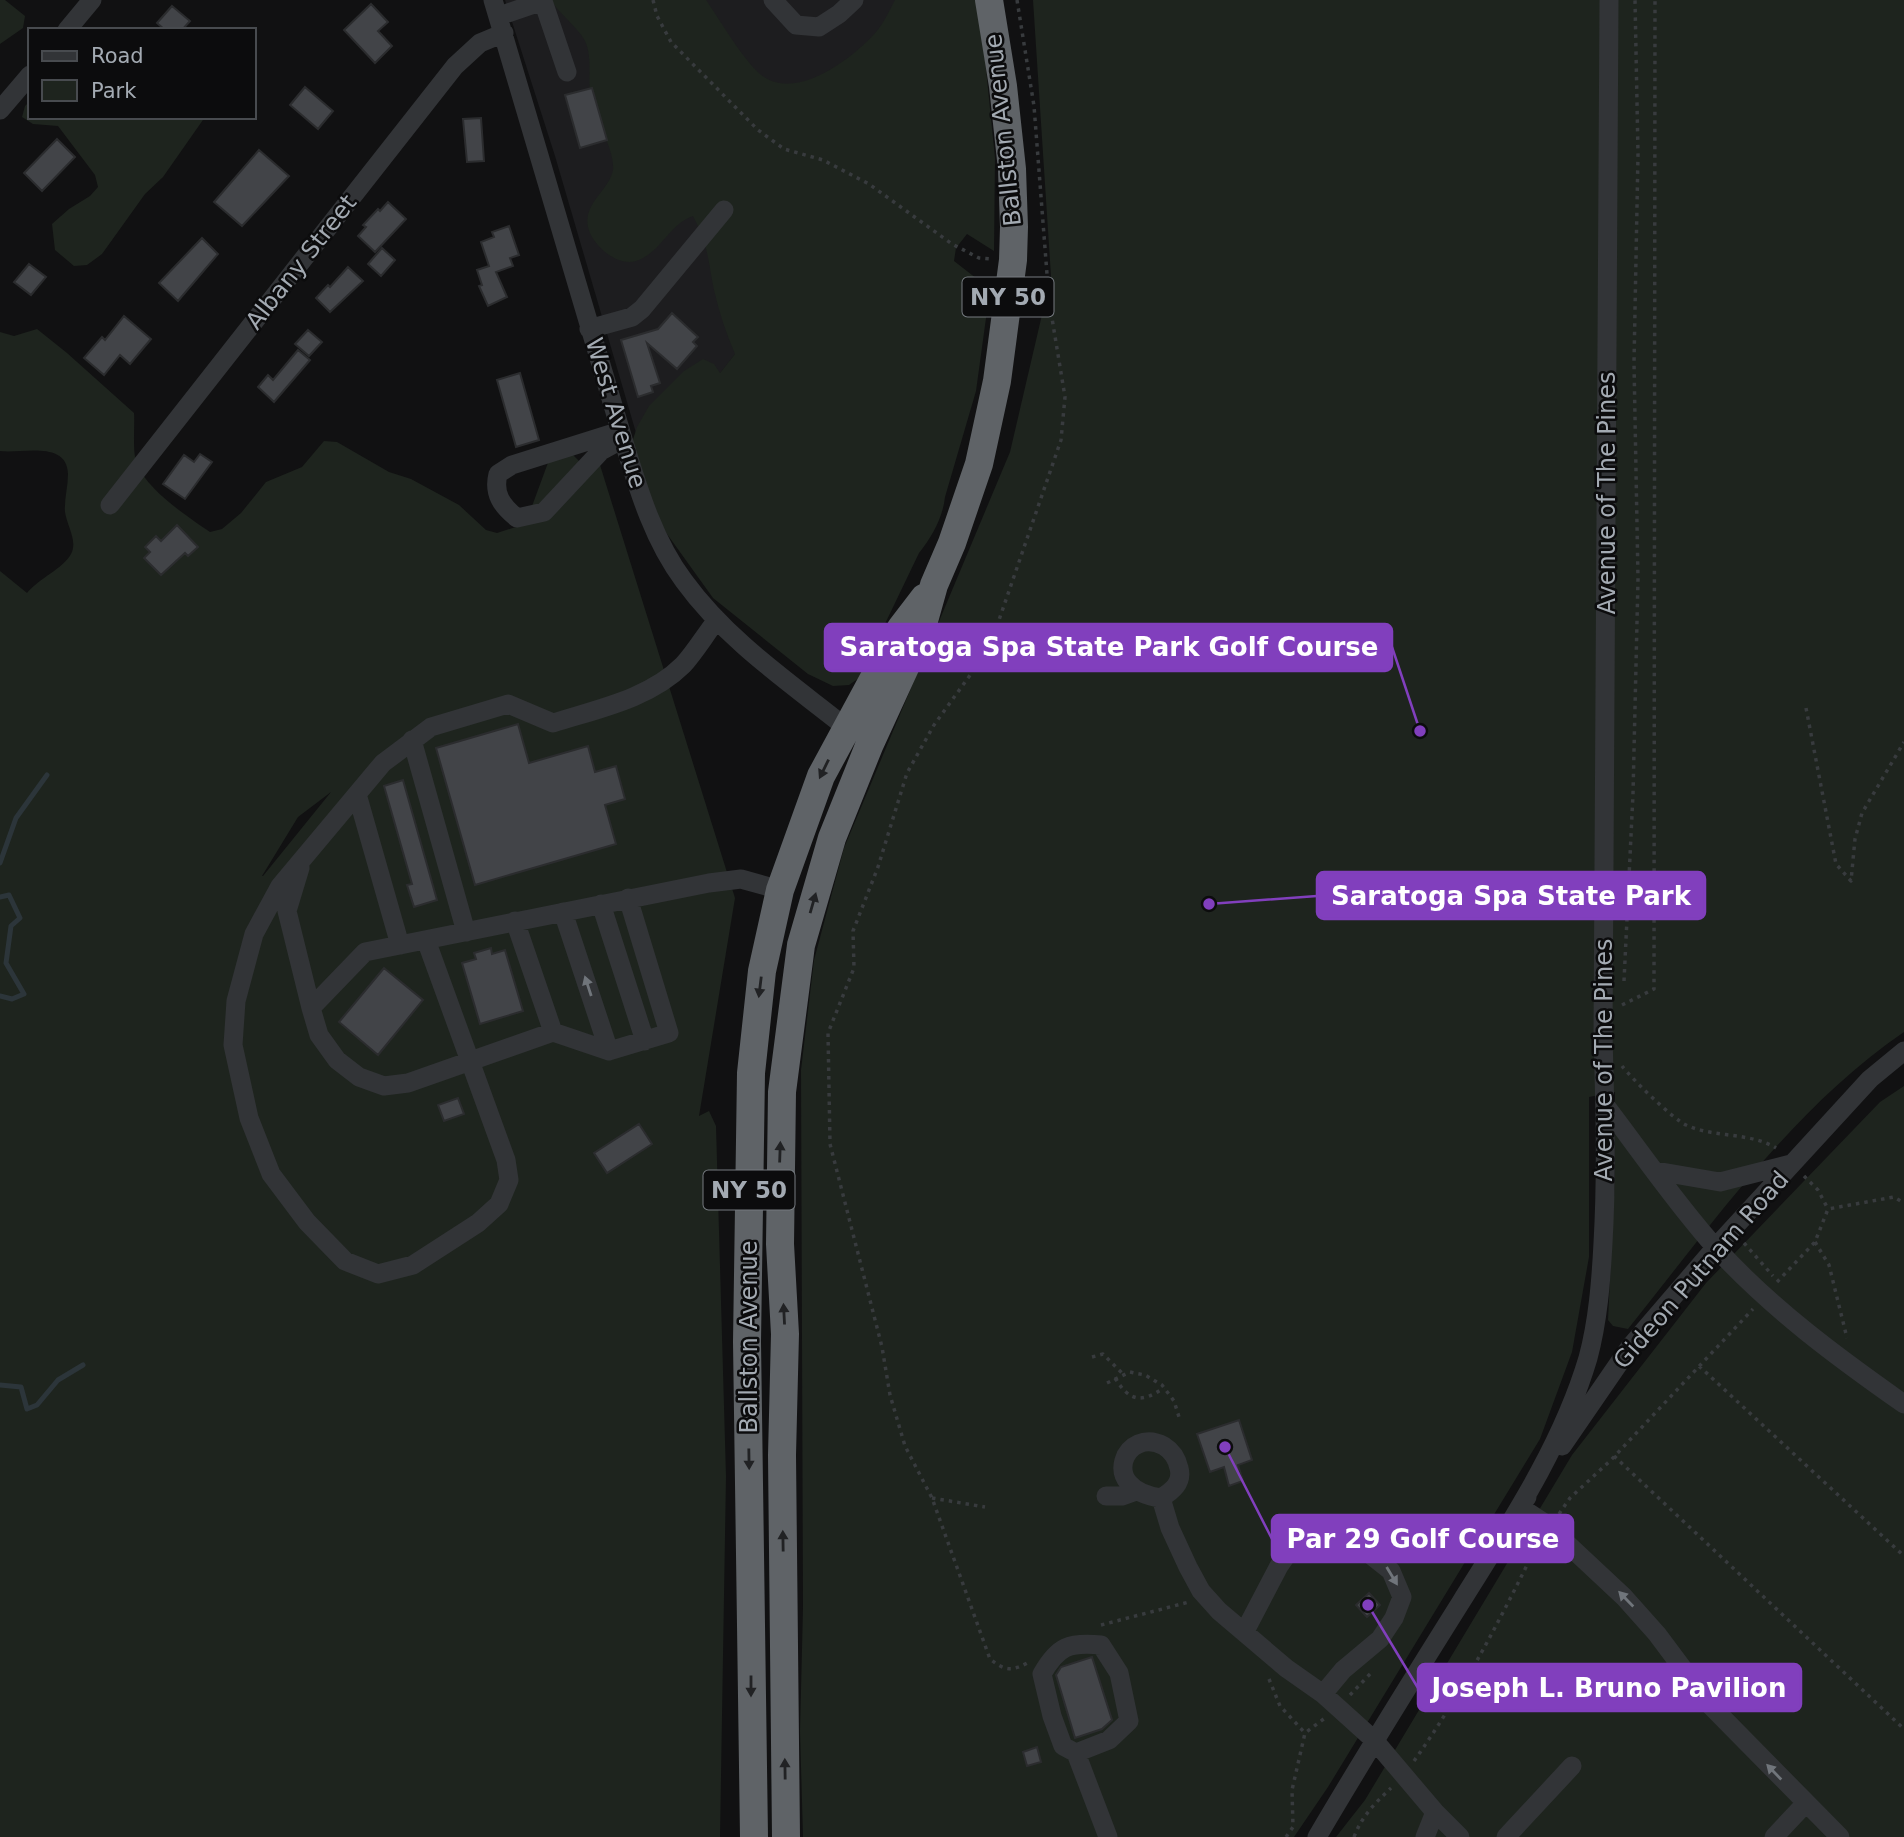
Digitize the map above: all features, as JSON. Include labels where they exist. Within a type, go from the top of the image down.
[{"type":"highway","name":"Ballston Avenue","points":[[786,1837],[782,1455],[785,1334],[780,1244],[782,1092],[801,944],[832,838],[869,746],[920,635],[934,585],[952,543],[979,464],[997,381],[1013,260],[1012,169],[1003,86],[989,0]]},
{"type":"highway","name":"Ballston Avenue","points":[[754,1837],[747,1342],[751,1073],[762,971],[780,890],[821,776],[901,628],[934,585]]},
{"type":"street","points":[[69,28],[92,0]]},
{"type":"street","points":[[774,0],[796,25],[819,27],[839,15],[854,0]]},
{"type":"street","name":"Avenue of The Pines","points":[[1317,1837],[1374,1740],[1520,1507],[1563,1421],[1588,1357],[1600,1288],[1605,1105],[1603,1036],[1609,0]]},
{"type":"street","name":"Albany Street","points":[[110,505],[455,66],[480,43],[499,16],[543,1],[567,72]]},
{"type":"street","name":"West Avenue","points":[[499,16],[589,329],[638,487],[657,534],[682,579],[716,621],[869,746]]},
{"type":"street","points":[[0,110],[28,77]]},
{"type":"street","points":[[589,329],[632,317],[642,309],[723,210]]},
{"type":"street","points":[[622,435],[601,451],[544,512],[517,518],[503,507],[495,485],[498,474],[512,465],[622,435]]},
{"type":"street","points":[[426,940],[506,1160],[509,1180],[499,1204],[478,1223],[413,1265],[378,1274],[345,1261],[307,1222],[271,1174],[249,1118],[233,1045],[236,1001],[254,934],[280,886],[383,763],[431,727],[508,704],[552,723],[626,699],[656,686],[683,665],[716,621]]},
{"type":"street","points":[[412,740],[466,932]]},
{"type":"street","points":[[357,794],[400,945]]},
{"type":"street","points":[[302,860],[287,911],[319,1035],[337,1060],[359,1077],[384,1086],[408,1083],[552,1032],[609,1051],[669,1033],[628,898]]},
{"type":"street","points":[[311,1008],[365,953],[709,883],[741,879],[780,890]]},
{"type":"street","points":[[601,904],[645,1041]]},
{"type":"street","points":[[563,912],[609,1051]]},
{"type":"street","points":[[515,921],[552,1032]]},
{"type":"street","name":"Gideon Putnam Road","points":[[1520,1507],[1630,1348],[1791,1164],[1870,1079],[1904,1051]]},
{"type":"street","points":[[1605,1105],[1715,1248],[1771,1289],[1818,1343],[1904,1404]]},
{"type":"street","points":[[1656,1171],[1720,1182],[1791,1164]]},
{"type":"street","points":[[1144,1441],[1156,1442],[1168,1448],[1178,1461],[1181,1474],[1175,1489],[1161,1498],[1144,1496],[1136,1491],[1123,1472],[1124,1458],[1134,1446],[1144,1441]]},
{"type":"street","points":[[1106,1496],[1122,1496],[1136,1491]]},
{"type":"street","points":[[1161,1498],[1170,1528],[1201,1591],[1219,1611],[1286,1668],[1323,1694],[1374,1740],[1435,1812],[1460,1837]]},
{"type":"street","points":[[1520,1507],[1550,1528],[1624,1597],[1657,1634],[1710,1705],[1831,1834]]},
{"type":"street","points":[[1245,1631],[1279,1566],[1295,1543],[1324,1533],[1343,1539],[1367,1552],[1391,1571],[1402,1597],[1394,1618],[1380,1639],[1343,1670],[1323,1694]]},
{"type":"street","points":[[1076,1752],[1109,1740],[1129,1721],[1119,1673],[1101,1645],[1077,1643],[1053,1655],[1042,1674],[1052,1716],[1063,1746],[1076,1752],[1108,1837]]},
{"type":"street","points":[[1506,1837],[1572,1766]]},
{"type":"street","points":[[1774,1837],[1805,1804]]},
{"type":"street","points":[[1425,1837],[1435,1812]]},
{"type":"path","points":[[653,0],[657,16],[671,42],[758,130],[784,149],[823,160],[869,184],[952,244],[979,258],[995,259]]},
{"type":"path","points":[[1017,0],[1034,106],[1049,300],[1065,397],[1061,440],[989,649],[934,724],[907,773],[878,867],[853,931],[854,968],[828,1033],[830,1144],[882,1348],[890,1395],[905,1446],[932,1498],[990,1659],[1004,1670],[1012,1670],[1026,1665],[1033,1658]]},
{"type":"path","points":[[1635,0],[1638,154],[1634,363],[1638,579],[1633,794],[1622,1006],[1654,989],[1655,0]]},
{"type":"path","points":[[1040,261],[1048,261]]},
{"type":"path","points":[[1806,708],[1836,864],[1851,881],[1855,839],[1862,813],[1904,742]]},
{"type":"path","points":[[1354,1837],[1370,1808],[1404,1776],[1440,1724],[1488,1643],[1541,1538],[1570,1498],[1615,1456],[1815,1242],[1828,1209],[1818,1189],[1778,1150],[1768,1144],[1685,1125],[1622,1066],[1622,1054]]},
{"type":"path","points":[[1828,1209],[1894,1197],[1904,1203]]},
{"type":"path","points":[[1815,1242],[1829,1265],[1847,1339],[1837,1331]]},
{"type":"path","points":[[1744,1243],[1771,1289]]},
{"type":"path","points":[[1771,1289],[1787,1290]]},
{"type":"path","points":[[1092,1357],[1103,1354],[1124,1375]]},
{"type":"path","points":[[1699,1366],[1904,1556]]},
{"type":"path","points":[[1107,1383],[1130,1372],[1145,1375],[1164,1388],[1174,1401],[1178,1417]]},
{"type":"path","points":[[1115,1378],[1132,1397],[1150,1397],[1164,1388]]},
{"type":"path","points":[[1615,1456],[1904,1729]]},
{"type":"path","points":[[932,1498],[985,1507]]},
{"type":"path","points":[[1096,1627],[1196,1600]]},
{"type":"path","points":[[1266,1670],[1280,1706],[1305,1734]]},
{"type":"path","points":[[1347,1698],[1372,1671]]},
{"type":"path","points":[[1286,1837],[1293,1827],[1292,1790],[1305,1734],[1329,1714]]},
{"type":"shaded area","points":[[505,0],[930,0],[782,295],[646,467],[555,156]]},
{"type":"green space","points":[[0,0],[5,0],[25,16],[23,28],[0,44]]},
{"type":"green space","points":[[551,0],[706,0],[741,53],[757,71],[778,83],[793,83],[824,73],[854,53],[879,28],[895,0],[979,0],[995,158],[994,251],[967,234],[956,248],[954,261],[990,289],[976,391],[939,519],[919,553],[859,678],[849,685],[833,686],[808,674],[713,598],[662,527],[630,449],[637,427],[649,406],[684,371],[703,359],[714,364],[720,373],[735,354],[718,306],[705,244],[693,216],[677,225],[652,252],[636,261],[614,258],[600,247],[590,234],[589,211],[611,177],[613,162],[591,99],[589,55],[585,41]]},
{"type":"green space","points":[[1033,0],[1904,0],[1904,1032],[1863,1063],[1790,1132],[1723,1209],[1628,1329],[1613,1326],[1608,1320],[1615,1176],[1615,1092],[1589,1097],[1589,1257],[1572,1352],[1540,1439],[1328,1787],[1294,1837],[803,1837],[800,1731],[803,1608],[801,1070],[814,960],[844,848],[1010,452],[1051,276]]},
{"type":"green space","points":[[28,103],[28,119],[204,119],[163,177],[145,194],[102,254],[87,265],[74,266],[55,250],[52,224],[98,187],[95,175],[58,126],[33,124],[22,117]]},
{"type":"green space","points":[[37,329],[134,413],[135,453],[142,474],[169,502],[210,532],[222,529],[241,513],[266,482],[302,467],[324,441],[337,442],[389,472],[411,479],[459,505],[486,530],[497,533],[519,526],[528,517],[549,460],[570,452],[587,469],[600,465],[735,898],[699,1116],[709,1111],[716,1126],[726,1476],[720,1837],[0,1837],[0,571],[27,593],[68,559],[73,549],[65,512],[68,474],[66,463],[60,456],[42,451],[0,451],[0,332],[14,336]],"holes":[[[331,792],[263,876],[298,817]]]},
{"type":"green space","points":[[1904,1086],[1904,1837],[1336,1837],[1365,1800],[1572,1455],[1706,1283],[1880,1102]]},
{"type":"building","points":[[371,4],[388,22],[378,31],[392,46],[375,63],[344,30]]},
{"type":"building","points":[[172,6],[190,21],[184,28],[163,28],[157,23]]},
{"type":"building","points":[[305,87],[333,111],[318,129],[290,105]]},
{"type":"building","points":[[592,88],[607,140],[580,148],[565,95]]},
{"type":"building","points":[[481,118],[484,161],[467,162],[463,119]]},
{"type":"building","points":[[57,139],[75,157],[42,191],[24,173]]},
{"type":"building","points":[[259,150],[289,176],[242,226],[214,202]]},
{"type":"building","points":[[388,202],[406,219],[375,252],[358,236],[366,227],[363,225]]},
{"type":"building","points":[[509,226],[519,255],[510,258],[513,266],[496,272],[507,297],[488,306],[479,286],[482,285],[477,270],[489,266],[481,242],[494,237],[492,232]]},
{"type":"building","points":[[202,238],[218,254],[178,301],[159,283]]},
{"type":"building","points":[[382,248],[395,260],[381,276],[368,264]]},
{"type":"building","points":[[29,264],[46,277],[31,295],[14,282]]},
{"type":"building","points":[[348,267],[363,281],[330,312],[316,298]]},
{"type":"building","points":[[672,313],[698,337],[693,342],[697,346],[677,369],[647,343],[660,383],[651,386],[653,392],[638,397],[621,340],[658,329]]},
{"type":"building","points":[[124,316],[151,339],[130,364],[120,355],[104,375],[84,358],[102,337],[105,340]]},
{"type":"building","points":[[308,330],[322,342],[309,356],[295,344]]},
{"type":"building","points":[[298,350],[310,360],[274,402],[258,387],[268,375],[273,380]]},
{"type":"building","points":[[520,373],[539,440],[516,447],[497,380]]},
{"type":"building","points":[[200,454],[212,462],[185,499],[163,484],[184,455],[194,462]]},
{"type":"building","points":[[177,525],[198,547],[188,556],[185,553],[161,575],[144,558],[150,552],[145,547],[156,536],[161,541]]},
{"type":"building","points":[[518,724],[529,763],[588,746],[595,772],[616,766],[625,799],[605,805],[616,844],[475,885],[436,748]]},
{"type":"building","points":[[403,780],[437,900],[414,907],[407,885],[412,884],[384,786]]},
{"type":"building","points":[[491,948],[492,954],[505,950],[523,1011],[480,1024],[462,963],[476,959],[474,953]]},
{"type":"building","points":[[384,968],[423,1000],[378,1055],[339,1022]]},
{"type":"building","points":[[458,1098],[464,1114],[444,1121],[438,1105]]},
{"type":"building","points":[[639,1124],[652,1144],[607,1173],[594,1153]]},
{"type":"building","points":[[1239,1420],[1252,1460],[1238,1465],[1243,1481],[1229,1486],[1224,1467],[1210,1472],[1197,1434]]},
{"type":"building","points":[[1369,1593],[1380,1605],[1367,1617],[1356,1605]]},
{"type":"building","points":[[1092,1657],[1112,1720],[1102,1729],[1075,1738],[1056,1675],[1061,1667]]},
{"type":"building","points":[[1037,1747],[1041,1762],[1027,1766],[1023,1752]]},
{"type":"waterway","points":[[0,863],[16,818],[47,775]]},
{"type":"waterway","points":[[0,897],[9,895],[20,918],[11,926],[6,963],[24,994],[12,999],[0,996]]},
{"type":"waterway","points":[[0,1385],[21,1387],[27,1409],[37,1405],[58,1380],[83,1365]]},
{"type":"place","name":"Saratoga Spa State Park Golf Course","points":[[1420,731]]},
{"type":"place","name":"Saratoga Spa State Park","points":[[1209,904]]},
{"type":"place","name":"Par 29 Golf Course","points":[[1225,1447]]},
{"type":"place","name":"Joseph L. Bruno Pavilion","points":[[1368,1605]]}]
